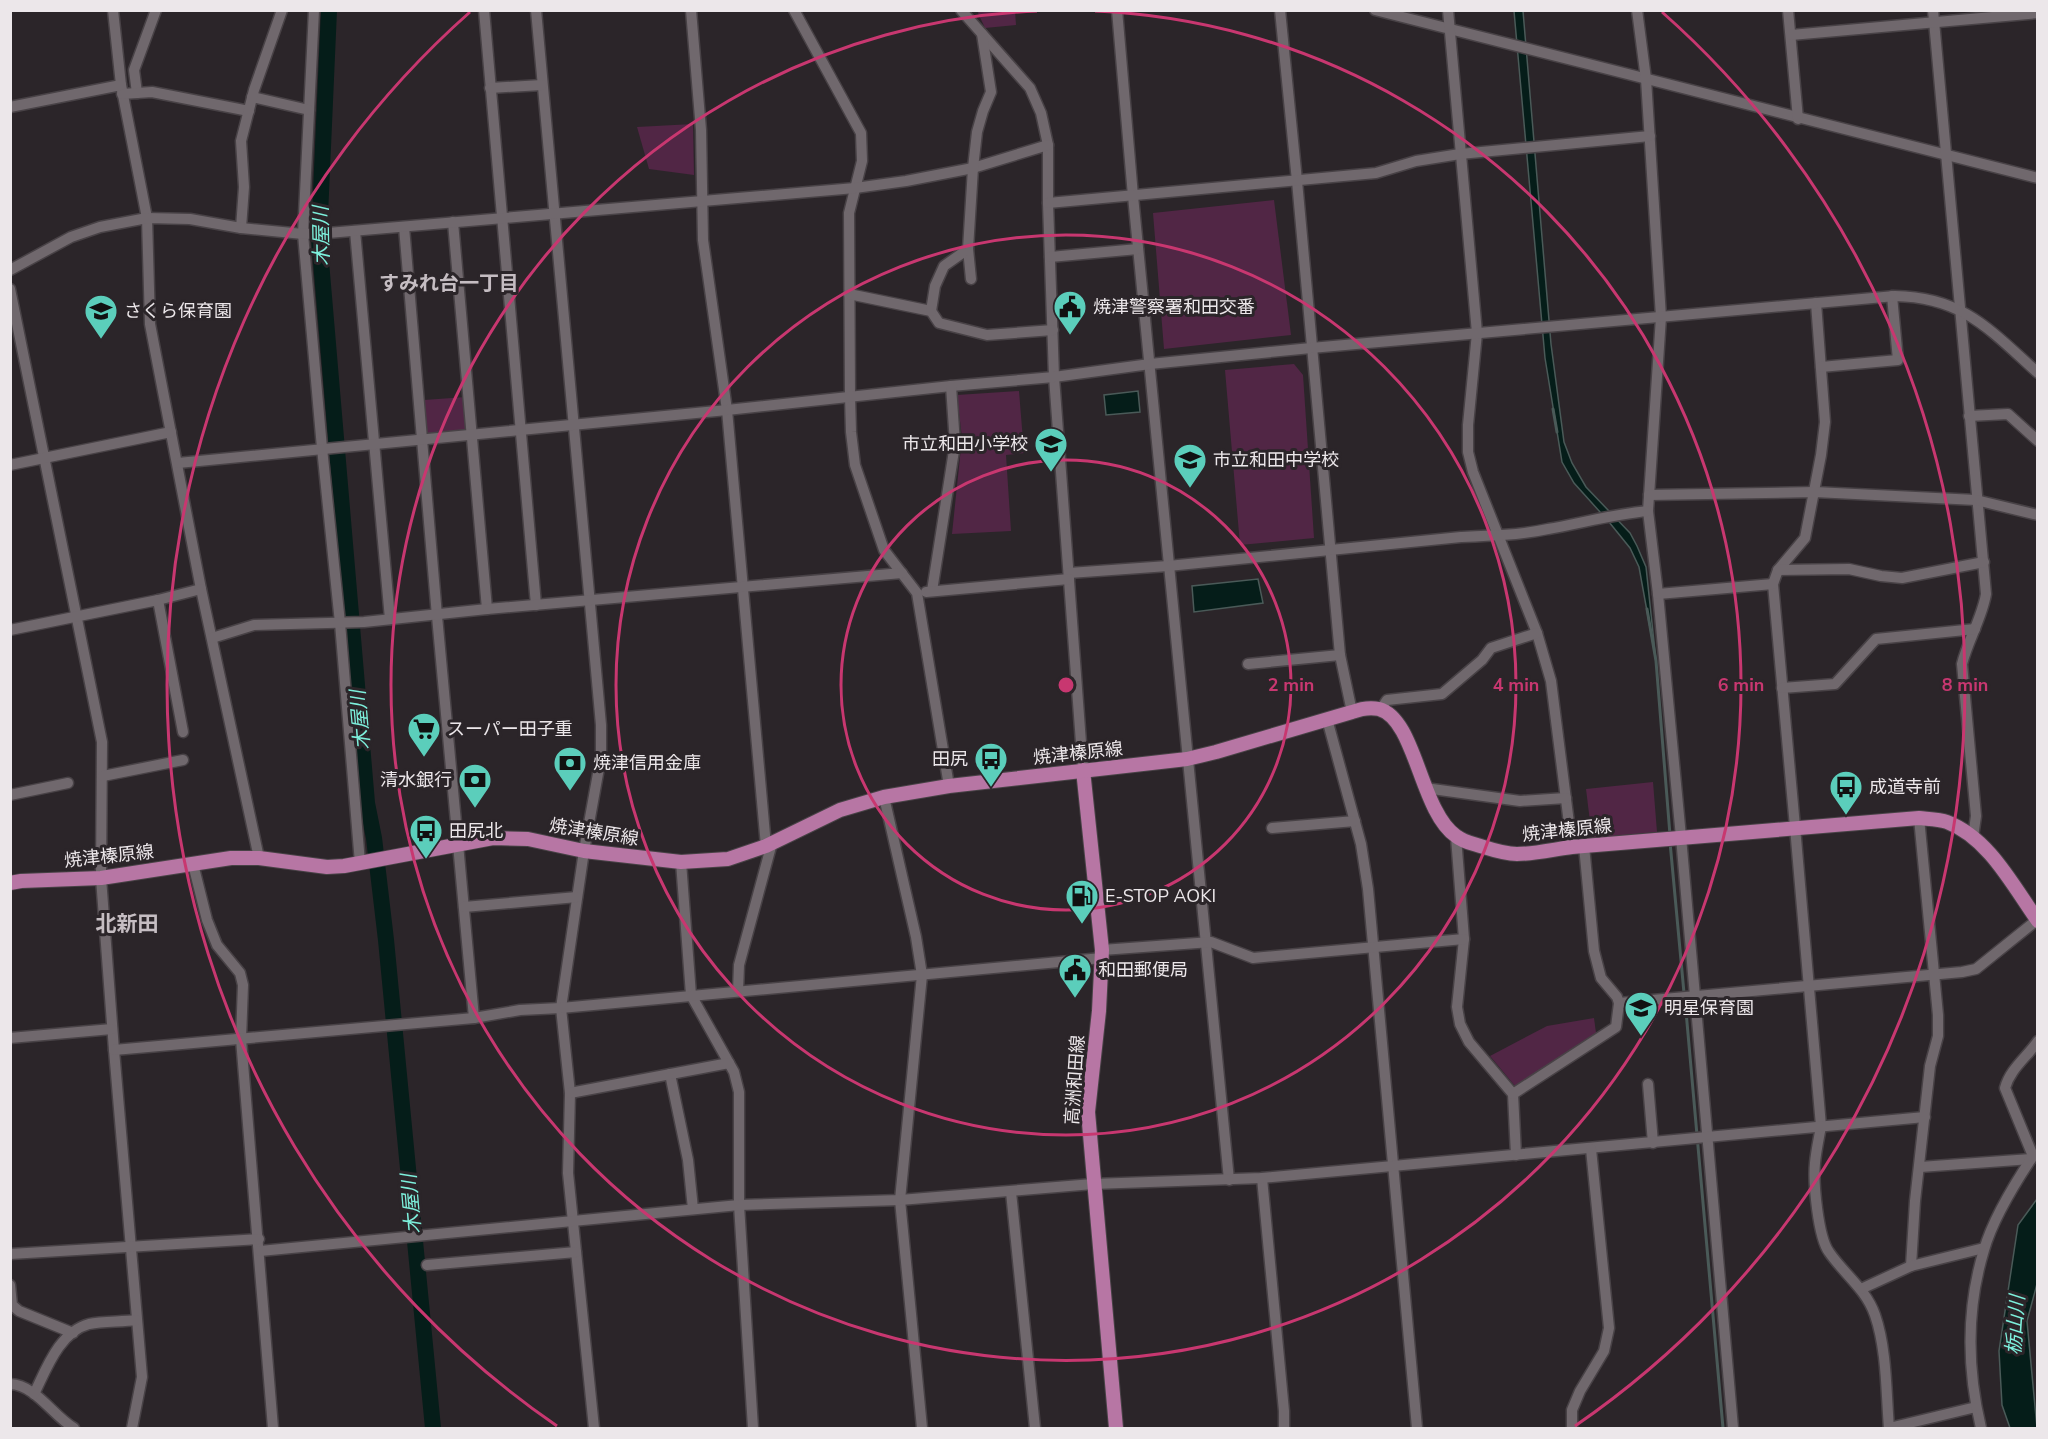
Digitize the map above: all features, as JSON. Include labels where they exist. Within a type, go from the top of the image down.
[{"type":"main road","name":"焼津榛原線","points":[[10,883],[21,880],[101,878],[231,858],[260,858],[327,867],[364,863],[493,838],[528,839],[584,850],[681,862],[728,859],[769,844],[840,810],[884,797],[949,786],[1187,759],[1371,708],[1381,709],[1394,719],[1407,740],[1433,809],[1444,826],[1456,837],[1501,853],[1519,854],[1578,846],[1919,818],[1946,822],[1973,837],[1992,857],[2037,920]]},
{"type":"main road","name":"高洲和田線","points":[[1083,770],[1102,954],[1099,1011],[1088,1112],[1116,1428]]},
{"type":"street","points":[[113,10],[122,90],[147,218],[150,324],[201,589],[260,858]]},
{"type":"street","points":[[137,93],[134,70],[156,10]]},
{"type":"street","points":[[242,228],[244,188],[241,141],[252,97],[282,10]]},
{"type":"street","points":[[314,10],[303,234],[322,448],[343,622],[364,863]]},
{"type":"street","points":[[484,10],[536,605]]},
{"type":"street","points":[[536,10],[601,724],[601,757],[584,850],[561,1008],[570,1093],[568,1173],[594,1428]]},
{"type":"street","points":[[691,10],[701,130],[703,240],[727,411],[769,844],[739,965],[738,991]]},
{"type":"street","points":[[794,10],[861,133],[862,161],[849,213],[850,396],[855,465],[884,550],[917,593],[949,786]]},
{"type":"street","points":[[1117,10],[1168,566],[1229,1180]]},
{"type":"street","points":[[1280,10],[1340,655],[1352,712]]},
{"type":"street","points":[[1374,10],[2037,178]]},
{"type":"street","points":[[1448,10],[1477,333],[1468,425],[1468,452],[1473,472],[1497,535],[1537,633],[1551,681],[1566,798],[1578,846],[1594,951],[1601,978],[1617,997],[1619,1003],[1616,1027],[1513,1094]]},
{"type":"street","points":[[1637,10],[1646,79],[1661,316],[1648,511],[1658,594],[1709,1137],[1733,1428]]},
{"type":"street","points":[[1788,10],[1798,118]]},
{"type":"street","points":[[1933,10],[1986,594],[1962,664],[1976,816],[1973,837]]},
{"type":"street","points":[[967,13],[982,34],[1030,88],[1041,113],[1048,144],[1054,377],[1083,770]]},
{"type":"street","points":[[1791,35],[2037,13]]},
{"type":"street","points":[[971,279],[968,249],[973,168],[980,121],[991,92],[982,34]]},
{"type":"street","points":[[490,88],[542,85]]},
{"type":"street","points":[[10,107],[122,90],[137,93],[152,92],[249,111]]},
{"type":"street","points":[[252,97],[309,110]]},
{"type":"street","points":[[1048,203],[1376,173],[1416,161],[1460,154],[1650,136]]},
{"type":"street","points":[[10,270],[72,237],[100,227],[147,218],[190,219],[242,228],[303,234],[404,227],[855,188],[973,168],[1048,144]]},
{"type":"street","points":[[453,222],[488,609]]},
{"type":"street","points":[[404,227],[474,1018]]},
{"type":"street","points":[[355,231],[390,619]]},
{"type":"street","points":[[968,249],[944,266],[935,286],[931,311],[939,323],[987,335],[1053,330]]},
{"type":"street","points":[[1050,258],[1138,249]]},
{"type":"street","points":[[10,288],[102,742],[101,878],[142,1377],[132,1428]]},
{"type":"street","points":[[849,294],[931,311]]},
{"type":"street","points":[[1821,367],[1898,360],[1892,296]]},
{"type":"street","points":[[178,463],[727,411],[1311,348],[1892,296],[1918,296],[1941,302],[1974,316],[2037,373]]},
{"type":"street","points":[[1816,303],[1825,422],[1815,492],[1805,538],[1778,570],[1773,584],[1821,1126],[1814,1165],[1819,1222],[1828,1251],[1861,1289],[1876,1316],[1882,1341],[1889,1428],[1976,1407]]},
{"type":"street","points":[[932,591],[955,444],[951,386]]},
{"type":"street","points":[[1969,416],[2008,414],[2037,441]]},
{"type":"street","points":[[10,465],[171,432]]},
{"type":"street","points":[[1649,495],[1815,492],[1976,500],[2037,515]]},
{"type":"street","points":[[917,593],[1168,566],[1547,530],[1603,516],[1648,511]]},
{"type":"street","points":[[1778,570],[1849,569],[1902,578],[1984,562]]},
{"type":"street","points":[[212,638],[254,625],[364,622],[902,573]]},
{"type":"street","points":[[1658,594],[1773,584]]},
{"type":"street","points":[[10,630],[201,589]]},
{"type":"street","points":[[158,600],[183,732]]},
{"type":"street","points":[[1782,688],[1835,684],[1876,639],[1975,628]]},
{"type":"street","points":[[1381,709],[1387,700],[1442,694],[1482,660],[1491,648],[1537,633]]},
{"type":"street","points":[[1248,664],[1340,655]]},
{"type":"street","points":[[1327,719],[1361,844],[1368,890],[1417,1428]]},
{"type":"street","points":[[103,776],[183,760]]},
{"type":"street","points":[[10,795],[68,783]]},
{"type":"street","points":[[1425,788],[1520,801],[1566,798]]},
{"type":"street","points":[[884,797],[916,937],[922,975],[900,1200],[922,1428]]},
{"type":"street","points":[[1911,1266],[1915,1201],[1930,1066],[1938,1036],[1919,818]]},
{"type":"street","points":[[1272,828],[1355,821]]},
{"type":"street","points":[[1456,837],[1464,939],[1457,1007],[1460,1024],[1469,1042],[1513,1094],[1516,1155]]},
{"type":"street","points":[[681,862],[692,995],[734,1072],[739,1092],[739,1205],[753,1428]]},
{"type":"street","points":[[193,864],[207,920],[217,945],[240,973],[243,985],[241,1039],[273,1428]]},
{"type":"street","points":[[464,907],[577,897]]},
{"type":"street","points":[[1619,1003],[1962,972],[1976,969],[2037,920]]},
{"type":"street","points":[[114,1050],[474,1018],[520,1010],[922,975],[1206,942],[1253,958],[1464,939]]},
{"type":"street","points":[[10,1038],[112,1029]]},
{"type":"street","points":[[1981,1428],[1969,1353],[1975,1286],[1984,1248],[2011,1189],[2033,1156],[2005,1088],[2008,1076],[2029,1055],[2037,1041]]},
{"type":"street","points":[[570,1093],[729,1063]]},
{"type":"street","points":[[670,1074],[688,1160],[693,1209]]},
{"type":"street","points":[[1648,1084],[1653,1143]]},
{"type":"street","points":[[260,1251],[739,1205],[900,1200],[1093,1184],[1262,1178],[1925,1117]]},
{"type":"street","points":[[1572,1428],[1572,1410],[1604,1351],[1609,1329],[1591,1149]]},
{"type":"street","points":[[1920,1167],[2031,1159]]},
{"type":"street","points":[[1262,1178],[1284,1428]]},
{"type":"street","points":[[1011,1192],[1035,1428]]},
{"type":"street","points":[[10,1254],[259,1239]]},
{"type":"street","points":[[1861,1289],[1911,1266],[1984,1248]]},
{"type":"street","points":[[427,1264],[576,1252]]},
{"type":"street","points":[[10,1285],[12,1305],[20,1311],[73,1333]]},
{"type":"street","points":[[34,1394],[54,1352],[73,1333],[87,1324],[136,1320]]},
{"type":"street","points":[[10,1384],[18,1384],[34,1394],[64,1422],[74,1428]]},
{"type":"shaded area","points":[[979,11],[1015,11],[1016,25],[985,28]]},
{"type":"shaded area","points":[[693,124],[694,175],[649,169],[637,127]]},
{"type":"shaded area","points":[[1274,200],[1291,335],[1164,349],[1153,213]]},
{"type":"shaded area","points":[[1294,364],[1303,375],[1314,538],[1240,545],[1225,370]]},
{"type":"shaded area","points":[[1019,391],[1024,453],[1006,455],[1011,531],[952,534],[962,438],[957,395]]},
{"type":"shaded area","points":[[466,397],[469,432],[426,435],[424,400]]},
{"type":"shaded area","points":[[1653,782],[1657,832],[1592,838],[1586,789]]},
{"type":"shaded area","points":[[1594,1018],[1596,1033],[1515,1086],[1490,1056],[1547,1026]]},
{"type":"water","points":[[1514,11],[1523,11],[1551,344],[1564,442],[1572,463],[1586,487],[1630,533],[1646,567],[1656,661],[1639,567],[1630,548],[1574,483],[1562,462],[1545,358]]},
{"type":"water","points":[[1138,391],[1140,412],[1106,415],[1104,395]]},
{"type":"water","points":[[1258,579],[1263,603],[1194,612],[1192,586]]},
{"type":"water","name":"栃山川","points":[[2037,1199],[2037,1284],[2027,1321],[2037,1428],[2010,1428],[2002,1405],[1999,1351],[2018,1225]]},
{"type":"waterway","name":"木屋川","points":[[329,10],[319,238],[367,803],[374,838],[386,940],[433,1428]]},
{"type":"waterway","points":[[1553,409],[1557,432]]},
{"type":"waterway","points":[[1647,609],[1656,661],[1670,835]]},
{"type":"waterway","points":[[1670,842],[1684,993]]},
{"type":"waterway","points":[[1685,1000],[1723,1428]]},
{"type":"place","name":"焼津警察署和田交番","points":[[1070,336]]},
{"type":"place","name":"さくら保育園","points":[[101,340]]},
{"type":"place","name":"市立和田小学校","points":[[1051,473]]},
{"type":"place","name":"市立和田中学校","points":[[1190,489]]},
{"type":"place","name":"スーパー田子重","points":[[424,758]]},
{"type":"place","name":"田尻","points":[[991,788]]},
{"type":"place","name":"焼津信用金庫","points":[[570,792]]},
{"type":"place","name":"清水銀行","points":[[475,809]]},
{"type":"place","name":"成道寺前","points":[[1846,816]]},
{"type":"place","name":"田尻北","points":[[426,860]]},
{"type":"place","name":"E-STOP AOKI","points":[[1082,925]]},
{"type":"place","name":"和田郵便局","points":[[1075,999]]},
{"type":"place","name":"明星保育園","points":[[1641,1037]]},
{"type":"district","name":"すみれ台一丁目","points":[[449,283]]},
{"type":"district","name":"北新田","points":[[127,924]]}]
